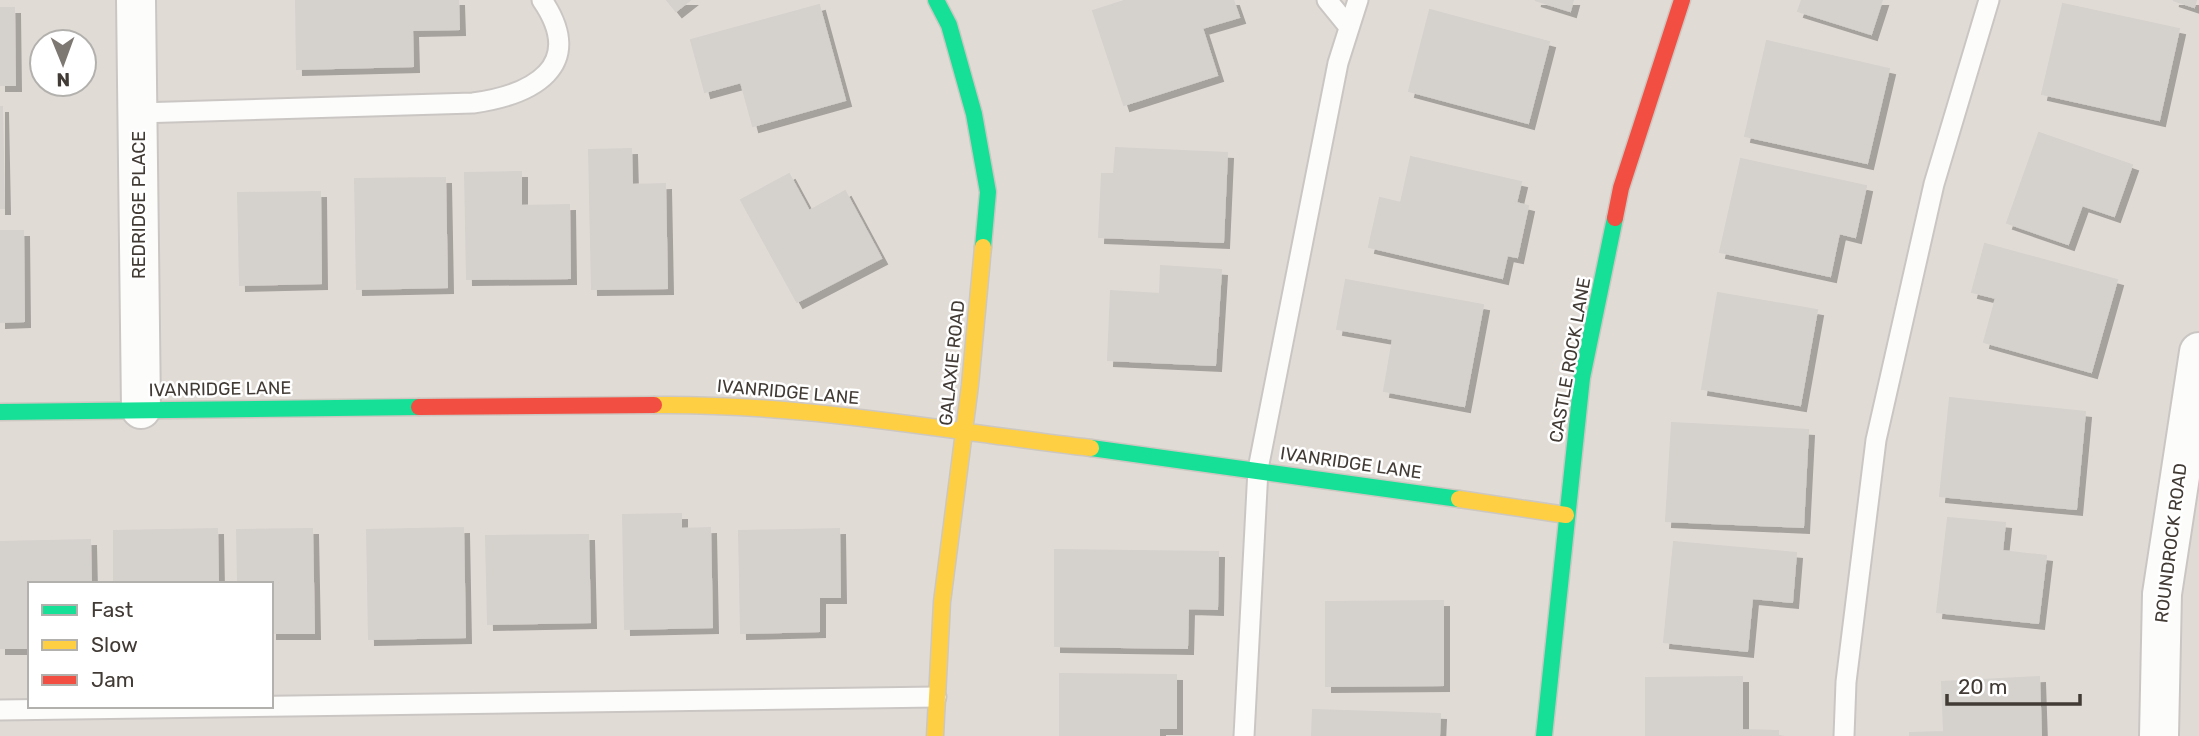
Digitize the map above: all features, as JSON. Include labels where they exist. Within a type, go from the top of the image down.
[{"type":"street","name":"REDRIDGE PLACE","points":[[136,0],[141,409]]},
{"type":"street","name":"GALAXIE ROAD","points":[[935,736],[942,602],[965,433],[988,192],[974,114],[949,25],[936,0]]},
{"type":"street","name":"CASTLE ROCK LANE","points":[[1544,736],[1582,378],[1621,188],[1682,0]]},
{"type":"street","name":"ROUNDROCK ROAD","points":[[2159,736],[2162,594],[2198,361]]},
{"type":"street","name":"IVANRIDGE LANE","points":[[0,412],[715,404],[832,414],[1258,469],[1566,515]]},
{"type":"lane","points":[[138,113],[473,103],[508,98],[540,83],[557,57],[557,31],[542,0]]},
{"type":"lane","points":[[1327,0],[1349,27]]},
{"type":"lane","points":[[1244,736],[1258,469],[1338,63],[1357,0]]},
{"type":"lane","points":[[1844,736],[1846,682],[1877,440],[1934,184],[1989,0]]},
{"type":"lane","points":[[273,706],[936,697]]},
{"type":"lane","points":[[0,710],[144,708]]},
{"type":"shaded area","points":[[0,0],[2199,0],[2199,736],[0,736]]},
{"type":"building","points":[[296,0],[458,0],[459,29],[412,30],[413,66],[297,69]]},
{"type":"building","points":[[667,0],[690,0],[676,11]]},
{"type":"building","points":[[1127,0],[1233,0],[1239,17],[1202,28],[1217,75],[1124,105],[1093,11]]},
{"type":"building","points":[[1535,0],[1573,0],[1570,11]]},
{"type":"building","points":[[1802,0],[1882,0],[1871,34],[1798,11]]},
{"type":"building","points":[[2173,0],[2196,0],[2194,7]]},
{"type":"building","points":[[2063,4],[2179,29],[2159,120],[2042,94]]},
{"type":"building","points":[[819,5],[845,100],[753,126],[741,82],[705,92],[691,40]]},
{"type":"building","points":[[0,8],[14,8],[15,85],[0,85]]},
{"type":"building","points":[[1430,10],[1549,42],[1528,123],[1409,91]]},
{"type":"building","points":[[1767,41],[1889,69],[1867,163],[1745,136]]},
{"type":"building","points":[[2,107],[4,208],[0,208]]},
{"type":"building","points":[[2039,133],[2132,165],[2114,216],[2082,205],[2068,244],[2007,223]]},
{"type":"building","points":[[1116,148],[1227,153],[1223,242],[1099,237],[1102,174],[1114,174]]},
{"type":"building","points":[[631,149],[632,185],[665,184],[667,288],[592,289],[589,150]]},
{"type":"building","points":[[1411,157],[1521,182],[1516,203],[1528,206],[1517,257],[1507,255],[1502,278],[1369,247],[1380,198],[1401,203]]},
{"type":"building","points":[[1741,159],[1866,186],[1855,237],[1839,233],[1830,276],[1720,252]]},
{"type":"building","points":[[521,172],[521,206],[569,205],[570,278],[467,279],[465,173]]},
{"type":"building","points":[[789,174],[809,211],[845,191],[881,258],[797,302],[741,200]]},
{"type":"building","points":[[445,178],[447,287],[357,289],[355,179]]},
{"type":"building","points":[[320,192],[321,283],[240,285],[238,193]]},
{"type":"building","points":[[0,231],[23,231],[24,321],[0,322]]},
{"type":"building","points":[[1985,244],[2117,280],[2091,372],[1984,342],[1996,298],[1972,292]]},
{"type":"building","points":[[1161,266],[1221,270],[1215,365],[1108,360],[1111,291],[1160,294]]},
{"type":"building","points":[[1346,280],[1483,305],[1464,406],[1384,391],[1393,339],[1337,329]]},
{"type":"building","points":[[1718,293],[1817,310],[1800,405],[1702,389]]},
{"type":"building","points":[[1950,398],[2085,412],[2076,509],[1940,496]]},
{"type":"building","points":[[1672,423],[1808,430],[1803,527],[1666,521]]},
{"type":"building","points":[[681,514],[681,529],[710,528],[712,627],[625,629],[623,515]]},
{"type":"building","points":[[1948,518],[2005,523],[2002,551],[2046,556],[2038,623],[1937,612]]},
{"type":"building","points":[[463,528],[465,637],[369,639],[367,530]]},
{"type":"building","points":[[217,529],[218,582],[114,582],[114,531]]},
{"type":"building","points":[[312,529],[314,633],[273,633],[273,582],[238,582],[237,530]]},
{"type":"building","points":[[839,529],[840,597],[819,597],[819,631],[741,633],[739,531]]},
{"type":"building","points":[[588,535],[590,622],[488,624],[486,536]]},
{"type":"building","points":[[90,540],[91,582],[28,582],[28,648],[0,648],[0,542]]},
{"type":"building","points":[[1674,542],[1796,553],[1792,602],[1752,598],[1747,651],[1664,642]]},
{"type":"building","points":[[1055,550],[1218,552],[1217,609],[1188,608],[1187,648],[1055,646]]},
{"type":"building","points":[[1443,601],[1443,685],[1326,686],[1326,602]]},
{"type":"building","points":[[1060,674],[1176,675],[1176,728],[1159,728],[1159,736],[1060,736]]},
{"type":"building","points":[[1742,677],[1742,730],[1778,731],[1778,736],[1646,736],[1646,678]]},
{"type":"building","points":[[2039,677],[2041,736],[1910,736],[1910,733],[1944,732],[1942,682]]},
{"type":"building","points":[[1313,710],[1440,714],[1439,736],[1312,736]]},
{"type":"traffic: fast","points":[[936,0],[949,25],[974,114],[988,192],[983,247]]},
{"type":"traffic: fast","points":[[1544,736],[1582,378],[1615,218]]},
{"type":"traffic: fast","points":[[0,412],[419,407]]},
{"type":"traffic: fast","points":[[1091,448],[1459,499]]},
{"type":"traffic: slow","points":[[935,736],[942,602],[970,385],[983,247]]},
{"type":"traffic: slow","points":[[654,405],[764,408],[819,413],[1091,448]]},
{"type":"traffic: slow","points":[[1459,499],[1566,515]]},
{"type":"traffic: jam","points":[[1615,218],[1621,188],[1682,0]]},
{"type":"traffic: jam","points":[[419,407],[654,405]]}]
